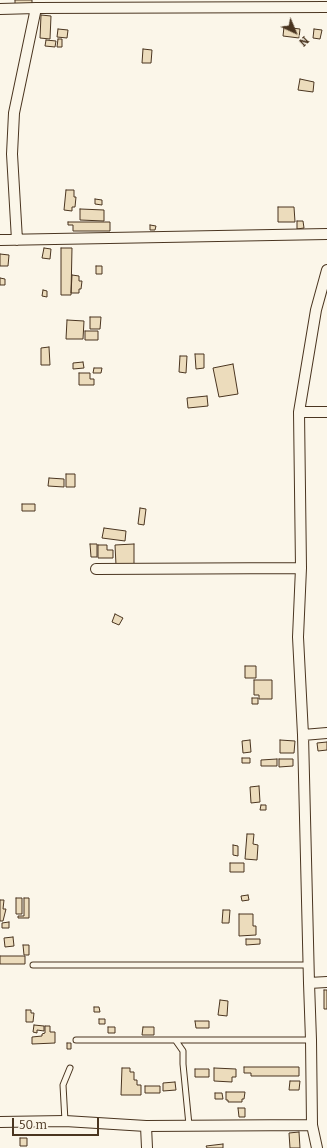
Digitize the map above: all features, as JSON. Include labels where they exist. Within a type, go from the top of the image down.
[{"type":"street","points":[[3,6],[36,8],[327,7]]},
{"type":"street","points":[[18,240],[12,154],[14,113],[36,8]]},
{"type":"street","points":[[0,240],[327,234]]},
{"type":"street","points":[[327,270],[316,310],[299,412],[301,568],[298,637],[303,735],[312,1125],[316,1145],[327,1147]]},
{"type":"street","points":[[299,412],[327,412]]},
{"type":"street","points":[[96,569],[301,568]]},
{"type":"street","points":[[303,735],[327,733]]},
{"type":"street","points":[[309,983],[327,982]]},
{"type":"street","points":[[0,1122],[64,1121],[146,1126],[312,1125]]},
{"type":"street","points":[[146,1126],[147,1148]]},
{"type":"lane","points":[[33,965],[308,965]]},
{"type":"lane","points":[[76,1040],[311,1040]]},
{"type":"lane","points":[[176,1041],[184,1051],[183,1064],[189,1126]]},
{"type":"lane","points":[[64,1121],[63,1084],[70,1068]]},
{"type":"building","points":[[15,0],[32,0],[32,4],[15,5]]},
{"type":"building","points":[[41,15],[51,16],[50,39],[40,38]]},
{"type":"building","points":[[284,27],[300,29],[299,38],[283,36]]},
{"type":"building","points":[[58,29],[68,30],[67,38],[57,37]]},
{"type":"building","points":[[314,29],[322,30],[320,39],[313,38]]},
{"type":"building","points":[[58,39],[62,39],[62,47],[57,47]]},
{"type":"building","points":[[46,40],[56,41],[55,47],[45,46]]},
{"type":"building","points":[[143,49],[152,50],[151,63],[142,63]]},
{"type":"building","points":[[300,79],[314,82],[313,92],[298,90]]},
{"type":"building","points":[[66,190],[74,190],[74,197],[76,197],[75,207],[72,207],[72,211],[64,210]]},
{"type":"building","points":[[95,199],[102,200],[102,205],[95,204]]},
{"type":"building","points":[[278,207],[294,207],[295,222],[278,222]]},
{"type":"building","points":[[80,209],[104,210],[104,221],[80,220]]},
{"type":"building","points":[[297,221],[303,221],[304,228],[297,229]]},
{"type":"building","points":[[68,222],[110,222],[110,231],[73,231],[73,225],[68,225]]},
{"type":"building","points":[[150,225],[156,226],[155,230],[150,230]]},
{"type":"building","points":[[44,248],[51,249],[50,259],[42,258]]},
{"type":"building","points":[[61,248],[72,248],[71,295],[61,295]]},
{"type":"building","points":[[0,254],[9,255],[8,266],[0,266]]},
{"type":"building","points":[[96,266],[102,266],[102,274],[96,274]]},
{"type":"building","points":[[72,275],[79,276],[79,281],[82,281],[79,293],[71,293]]},
{"type":"building","points":[[0,278],[5,279],[5,285],[0,285]]},
{"type":"building","points":[[43,290],[47,291],[47,297],[42,296]]},
{"type":"building","points":[[90,317],[101,317],[100,329],[90,329]]},
{"type":"building","points":[[67,320],[84,321],[83,339],[66,339]]},
{"type":"building","points":[[85,331],[98,331],[98,340],[85,340]]},
{"type":"building","points":[[49,347],[50,365],[41,365],[41,348]]},
{"type":"building","points":[[195,354],[204,354],[204,368],[196,369]]},
{"type":"building","points":[[180,356],[187,356],[186,373],[179,372]]},
{"type":"building","points":[[83,362],[84,368],[73,369],[73,363]]},
{"type":"building","points":[[233,364],[238,394],[219,397],[213,368]]},
{"type":"building","points":[[94,368],[102,368],[101,373],[93,373]]},
{"type":"building","points":[[79,373],[90,373],[90,379],[94,379],[94,385],[79,385]]},
{"type":"building","points":[[207,396],[208,406],[188,408],[187,398]]},
{"type":"building","points":[[66,474],[75,474],[75,487],[66,487]]},
{"type":"building","points":[[49,478],[64,479],[64,487],[48,486]]},
{"type":"building","points":[[22,504],[35,504],[35,511],[22,511]]},
{"type":"building","points":[[140,508],[146,509],[144,525],[138,524]]},
{"type":"building","points":[[104,528],[126,531],[125,541],[102,538]]},
{"type":"building","points":[[90,544],[97,544],[97,557],[91,557]]},
{"type":"building","points":[[134,544],[134,565],[116,565],[115,545]]},
{"type":"building","points":[[98,545],[107,545],[107,550],[113,550],[113,558],[98,558]]},
{"type":"building","points":[[115,614],[123,618],[119,625],[112,622]]},
{"type":"building","points":[[245,666],[256,666],[256,678],[245,678]]},
{"type":"building","points":[[254,680],[272,680],[272,699],[259,699],[259,695],[254,695]]},
{"type":"building","points":[[252,698],[258,698],[258,704],[252,704]]},
{"type":"building","points":[[250,740],[251,752],[243,753],[242,741]]},
{"type":"building","points":[[280,740],[295,741],[294,753],[280,753]]},
{"type":"building","points":[[327,742],[327,750],[318,751],[317,743]]},
{"type":"building","points":[[242,758],[250,758],[250,763],[242,763]]},
{"type":"building","points":[[277,759],[277,766],[261,766],[261,760]]},
{"type":"building","points":[[279,759],[293,759],[293,766],[279,767]]},
{"type":"building","points":[[259,786],[260,802],[251,803],[250,787]]},
{"type":"building","points":[[261,805],[266,805],[266,810],[260,810]]},
{"type":"building","points":[[247,834],[254,834],[253,844],[258,845],[257,860],[245,859]]},
{"type":"building","points":[[233,845],[238,846],[238,856],[233,855]]},
{"type":"building","points":[[230,863],[244,863],[244,872],[230,872]]},
{"type":"building","points":[[248,895],[249,900],[242,901],[241,896]]},
{"type":"building","points":[[16,898],[22,898],[22,914],[16,914]]},
{"type":"building","points":[[24,898],[29,898],[29,918],[18,918],[18,916],[24,916]]},
{"type":"building","points":[[0,900],[4,900],[3,909],[6,909],[3,921],[0,921]]},
{"type":"building","points":[[223,910],[230,910],[229,923],[222,923]]},
{"type":"building","points":[[239,914],[253,914],[253,926],[256,926],[256,935],[239,936]]},
{"type":"building","points":[[9,922],[9,928],[2,928],[2,923]]},
{"type":"building","points":[[13,937],[14,946],[5,947],[4,938]]},
{"type":"building","points":[[246,939],[260,939],[260,944],[246,945]]},
{"type":"building","points":[[23,945],[29,945],[29,955],[24,955]]},
{"type":"building","points":[[0,956],[25,956],[25,964],[0,964]]},
{"type":"building","points":[[324,990],[327,990],[327,1009],[324,1009]]},
{"type":"building","points":[[220,1000],[228,1001],[227,1016],[218,1015]]},
{"type":"building","points":[[94,1007],[99,1007],[100,1012],[94,1012]]},
{"type":"building","points":[[26,1010],[31,1010],[31,1013],[34,1013],[33,1022],[26,1022]]},
{"type":"building","points":[[99,1019],[105,1019],[105,1024],[99,1024]]},
{"type":"building","points":[[195,1021],[209,1021],[209,1028],[196,1028]]},
{"type":"building","points":[[34,1025],[44,1026],[44,1031],[37,1030],[37,1033],[33,1032]]},
{"type":"building","points":[[45,1026],[50,1026],[50,1032],[55,1032],[55,1043],[32,1044],[32,1037],[42,1036],[42,1034],[45,1033]]},
{"type":"building","points":[[108,1027],[115,1027],[115,1033],[108,1033]]},
{"type":"building","points":[[143,1027],[154,1027],[154,1035],[142,1035]]},
{"type":"building","points":[[67,1043],[71,1043],[71,1049],[67,1049]]},
{"type":"building","points":[[244,1067],[299,1067],[299,1076],[251,1076],[251,1073],[244,1073]]},
{"type":"building","points":[[122,1068],[130,1068],[130,1072],[134,1072],[134,1080],[137,1080],[137,1085],[141,1085],[141,1095],[121,1095]]},
{"type":"building","points":[[214,1068],[236,1069],[236,1077],[232,1077],[232,1082],[214,1081]]},
{"type":"building","points":[[195,1069],[209,1069],[209,1077],[195,1077]]},
{"type":"building","points":[[290,1081],[300,1081],[299,1090],[289,1090]]},
{"type":"building","points":[[175,1082],[176,1090],[163,1091],[163,1083]]},
{"type":"building","points":[[145,1086],[160,1086],[160,1093],[145,1093]]},
{"type":"building","points":[[226,1092],[245,1092],[244,1099],[242,1099],[242,1102],[228,1102],[228,1100],[226,1100]]},
{"type":"building","points":[[215,1093],[222,1093],[223,1099],[215,1099]]},
{"type":"building","points":[[238,1108],[245,1108],[245,1117],[239,1117]]},
{"type":"building","points":[[299,1132],[300,1148],[290,1148],[289,1133]]},
{"type":"building","points":[[20,1138],[27,1138],[27,1146],[20,1146]]},
{"type":"building","points":[[223,1144],[223,1148],[207,1148],[206,1146]]}]
